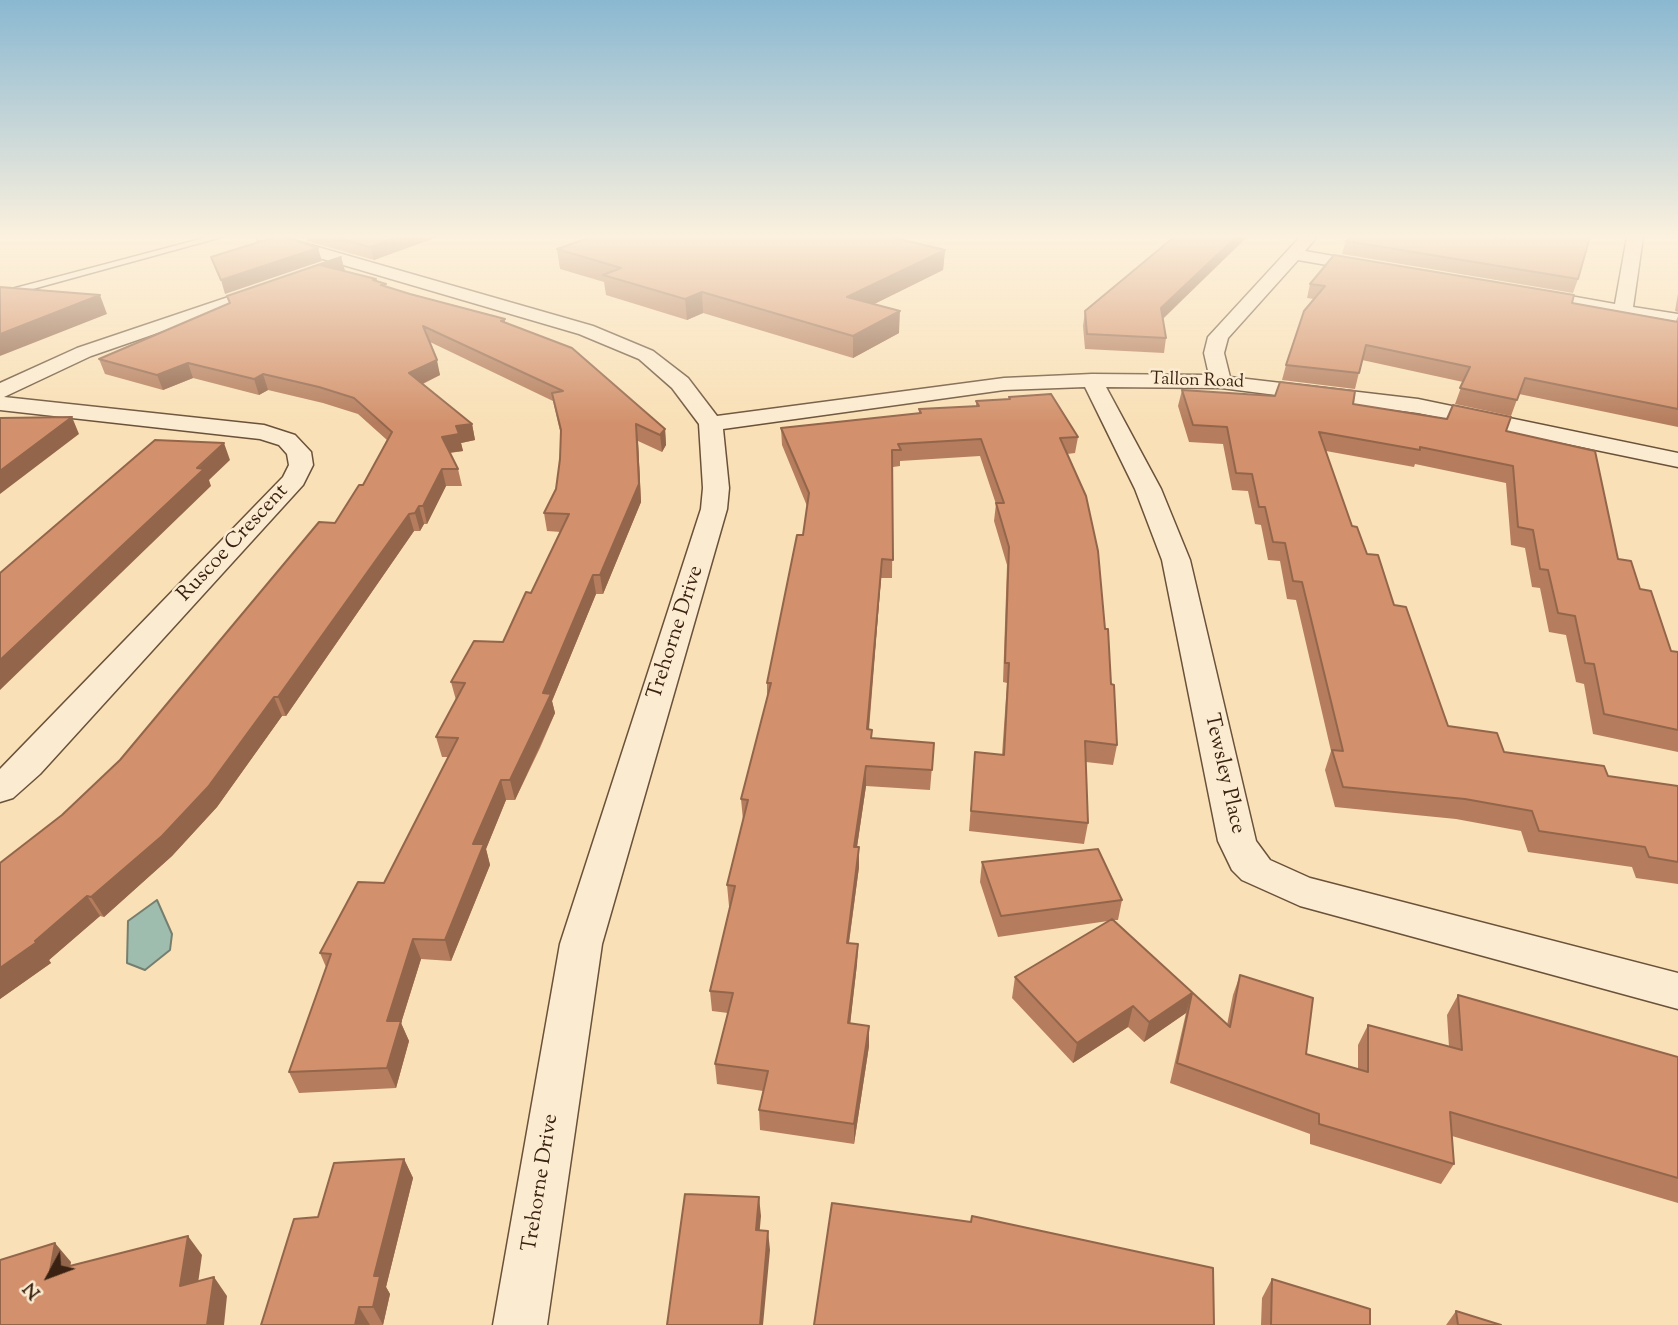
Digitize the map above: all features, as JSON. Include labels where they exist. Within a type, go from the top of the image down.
[{"type":"street","points":[[0,391],[84,352],[238,299]]},
{"type":"street","points":[[463,299],[586,330],[646,355],[680,383],[711,424]]},
{"type":"street","points":[[1221,382],[1214,353],[1218,337],[1253,299]]},
{"type":"street","points":[[1554,299],[1678,320]]},
{"type":"street","points":[[1623,311],[1625,299]]},
{"type":"street","name":"Tallon Road","points":[[711,424],[991,385],[1092,380],[1221,382],[1418,405],[1678,460]]},
{"type":"street","name":"Tewsley Place","points":[[1092,380],[1148,489],[1176,560],[1237,841],[1246,860],[1256,870],[1300,891],[1678,991]]},
{"type":"street","name":"Ruscoe Crescent","points":[[0,403],[264,432],[287,440],[299,452],[300,465],[293,480],[27,765],[0,789]]},
{"type":"street","name":"Trehorne Drive","points":[[520,1325],[584,933],[711,522],[716,488],[711,424]]},
{"type":"shaded area","points":[[157,900],[172,934],[170,950],[145,970],[127,963],[128,921]]},
{"type":"building","points":[[0,299],[90,299],[0,334]]},
{"type":"building","points":[[228,299],[428,299],[505,319],[501,321],[572,348],[665,429],[660,435],[636,424],[639,484],[600,575],[593,575],[543,693],[551,694],[510,780],[501,780],[473,844],[484,844],[445,940],[413,939],[387,1021],[401,1021],[387,1068],[289,1072],[331,954],[320,953],[358,882],[384,883],[458,738],[436,737],[465,683],[451,682],[474,641],[503,642],[526,592],[531,593],[569,514],[544,513],[556,489],[560,459],[561,430],[552,393],[563,391],[423,326],[437,360],[409,373],[472,424],[456,426],[459,434],[442,437],[458,469],[442,469],[423,506],[419,506],[415,513],[409,514],[278,697],[274,697],[208,787],[162,836],[91,897],[87,896],[35,941],[37,942],[0,968],[0,863],[62,815],[120,760],[319,522],[335,523],[359,485],[363,485],[392,432],[354,398],[319,387],[263,374],[254,379],[188,363],[157,375],[99,359],[230,303]]},
{"type":"building","points":[[725,299],[854,299],[900,311],[853,336]]},
{"type":"building","points":[[1100,299],[1171,299],[1161,308],[1166,338],[1087,334],[1085,311]]},
{"type":"building","points":[[1314,299],[1573,299],[1572,303],[1678,322],[1678,409],[1525,378],[1517,400],[1460,388],[1470,367],[1366,345],[1359,373],[1286,365],[1304,311]]},
{"type":"building","points":[[1280,382],[1355,391],[1353,404],[1447,419],[1453,405],[1511,417],[1506,431],[1595,451],[1618,559],[1631,561],[1640,589],[1651,591],[1671,651],[1678,652],[1678,730],[1604,714],[1594,664],[1585,663],[1575,616],[1558,613],[1548,570],[1540,569],[1533,530],[1518,527],[1513,466],[1420,447],[1420,450],[1319,432],[1352,526],[1357,527],[1367,554],[1378,555],[1394,605],[1406,607],[1448,726],[1497,733],[1504,752],[1604,766],[1608,776],[1678,786],[1678,862],[1649,857],[1645,847],[1539,831],[1532,811],[1465,799],[1343,787],[1332,750],[1343,751],[1302,582],[1293,581],[1285,543],[1273,542],[1265,507],[1259,507],[1252,474],[1236,473],[1227,427],[1193,425],[1182,390],[1275,396]]},
{"type":"building","points":[[1051,394],[1078,437],[1060,438],[1086,496],[1098,551],[1105,629],[1108,629],[1111,684],[1114,685],[1117,745],[1085,741],[1088,823],[971,811],[975,752],[1004,755],[1009,663],[1005,663],[1009,547],[996,503],[1004,503],[981,439],[898,444],[901,450],[892,450],[893,560],[882,559],[867,729],[872,730],[871,738],[934,743],[932,770],[866,766],[854,847],[859,847],[847,943],[858,944],[848,1023],[869,1026],[854,1124],[759,1110],[768,1071],[715,1064],[733,993],[710,991],[735,886],[727,885],[748,800],[741,799],[771,683],[767,683],[797,535],[803,535],[809,493],[781,428],[921,413],[919,409],[979,406],[976,401]]},
{"type":"building","points":[[72,417],[0,471],[0,418]]},
{"type":"building","points":[[155,440],[224,443],[197,468],[204,469],[0,660],[0,573]]},
{"type":"building","points":[[1098,849],[1122,900],[1001,916],[982,862]]},
{"type":"building","points":[[1112,919],[1230,1027],[1240,975],[1313,998],[1306,1054],[1368,1072],[1368,1025],[1462,1050],[1458,995],[1678,1057],[1678,1178],[1450,1112],[1454,1164],[1319,1124],[1319,1114],[1177,1063],[1192,993],[1149,1022],[1133,1006],[1077,1043],[1015,977]]},
{"type":"building","points":[[404,1159],[374,1276],[380,1276],[373,1307],[359,1307],[355,1325],[261,1325],[294,1219],[318,1217],[334,1163]]},
{"type":"building","points":[[685,1194],[759,1197],[756,1230],[768,1231],[760,1325],[667,1325]]},
{"type":"building","points":[[832,1203],[971,1222],[972,1216],[1213,1268],[1214,1325],[814,1325]]},
{"type":"building","points":[[188,1236],[180,1286],[214,1277],[207,1325],[0,1325],[0,1260],[55,1243],[50,1271]]},
{"type":"building","points":[[1272,1279],[1370,1309],[1370,1325],[1271,1325]]},
{"type":"building","points":[[1456,1311],[1501,1325],[1458,1325]]}]
